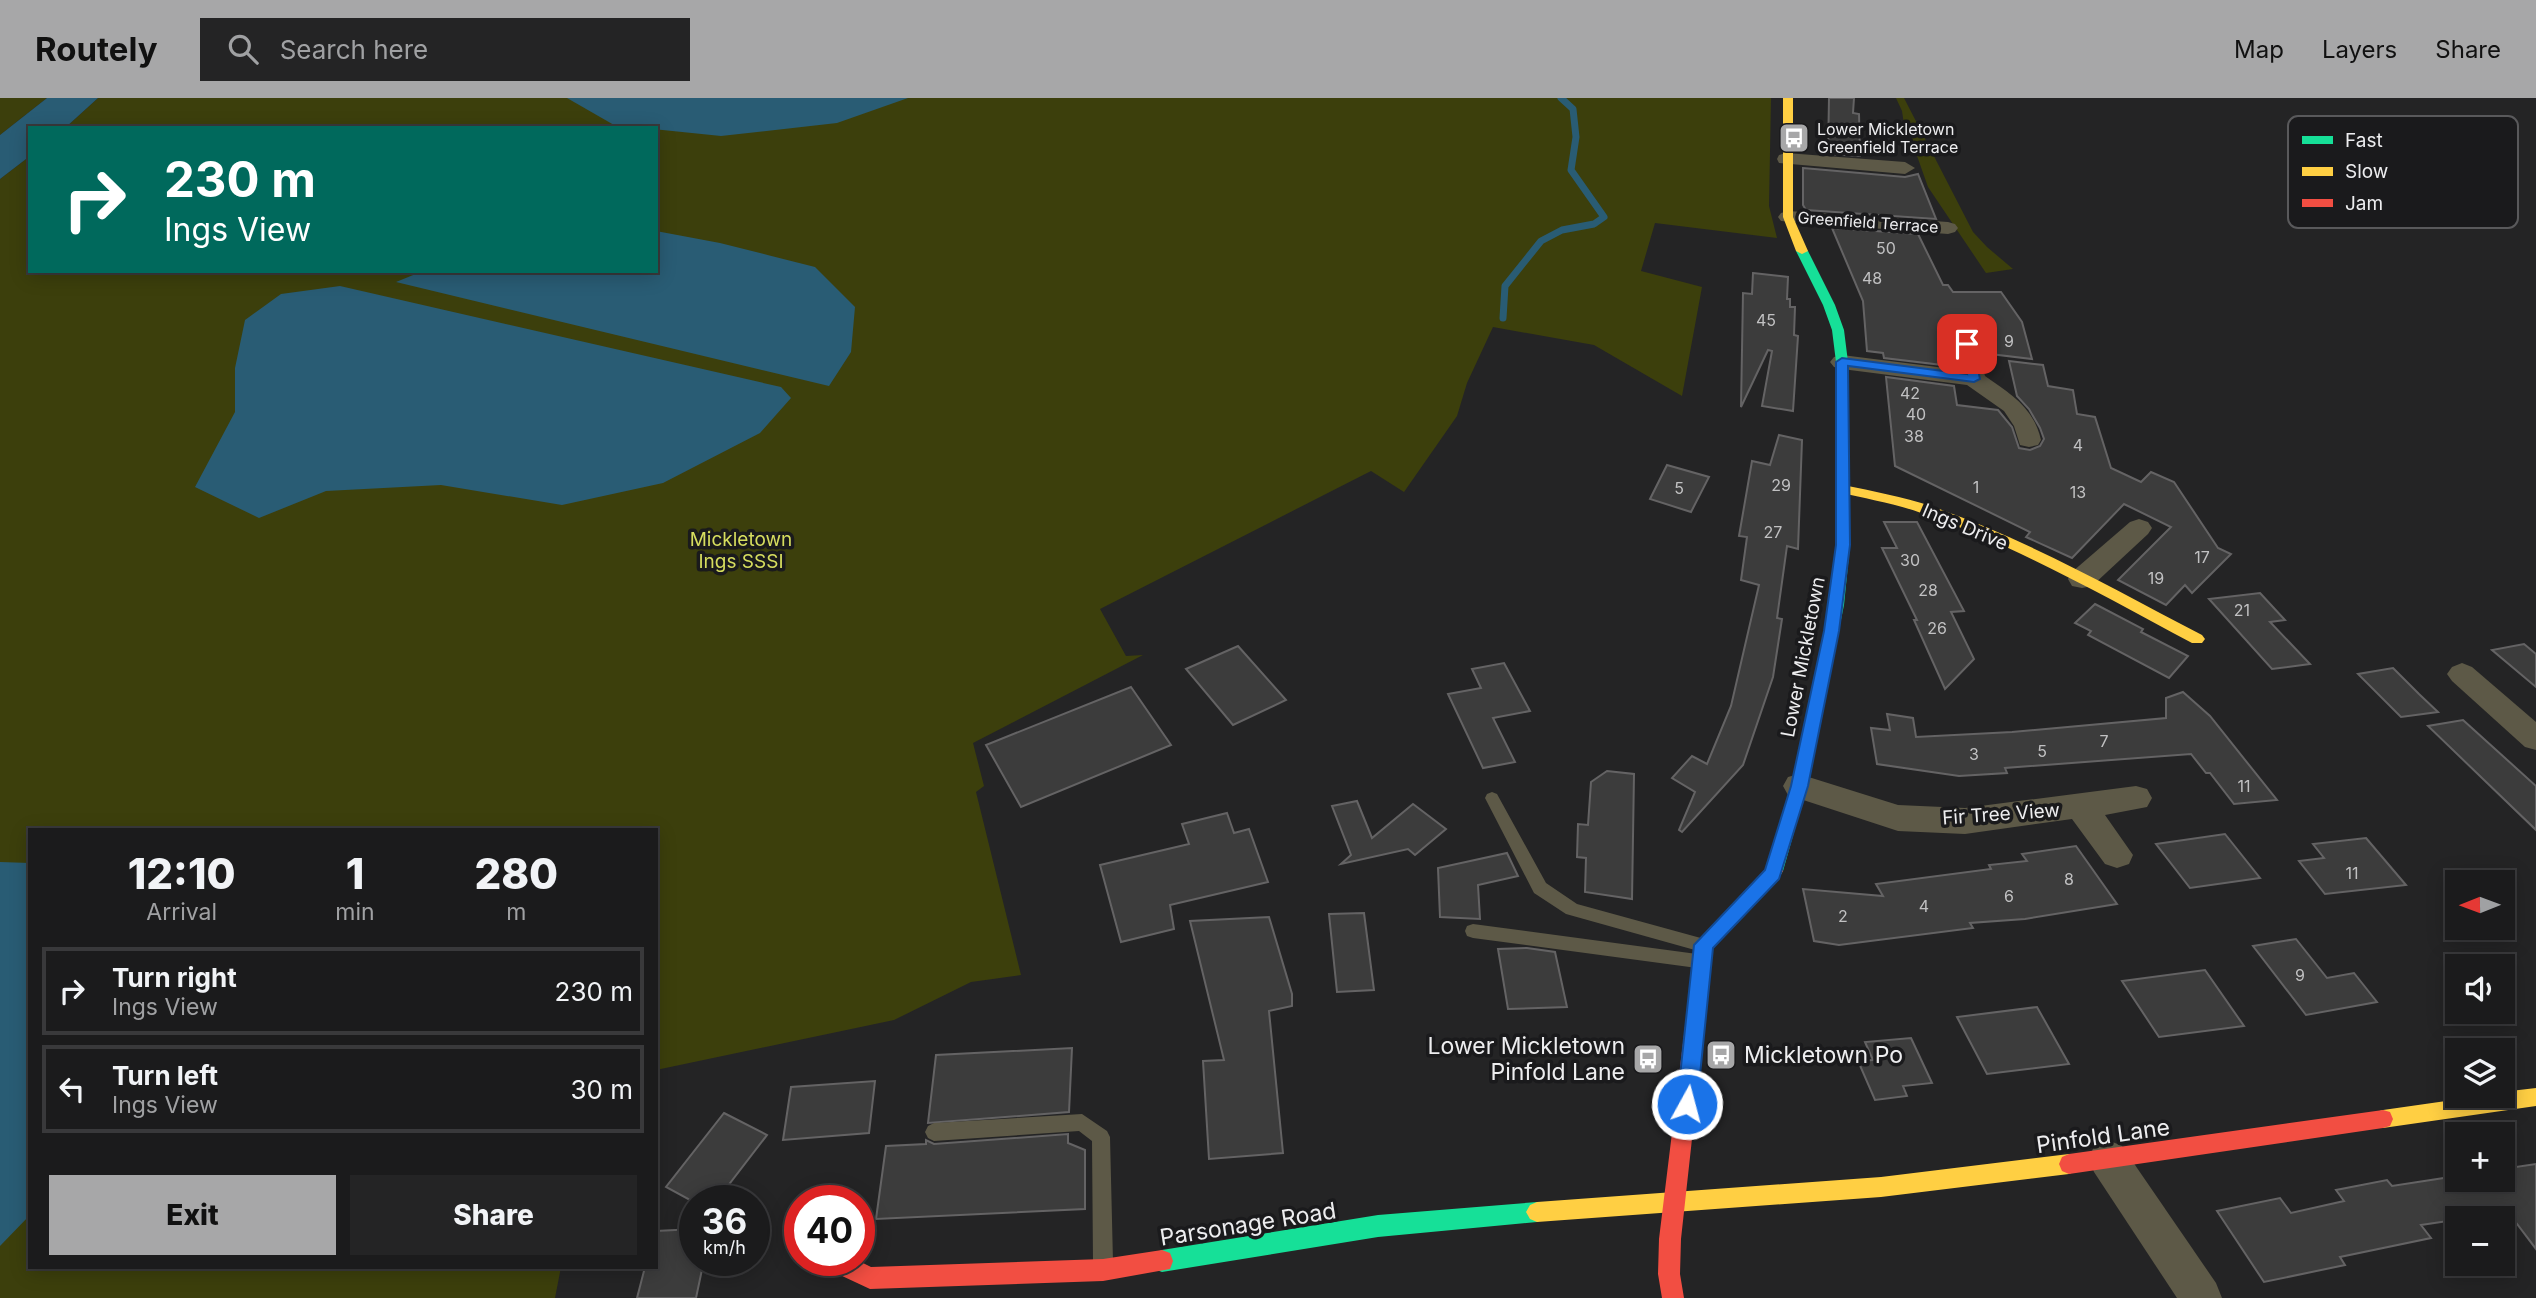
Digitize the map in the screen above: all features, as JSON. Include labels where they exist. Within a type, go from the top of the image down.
[{"type":"street","name":"Lower Mickletown","points":[[1703,954],[1773,874],[1799,786],[1837,605],[1843,545],[1842,362],[1838,330],[1829,305],[1796,240],[1788,217],[1788,98]]},
{"type":"street","points":[[1786,159],[1905,167]]},
{"type":"street","name":"Greenfield Terrace","points":[[1788,217],[1948,228]]},
{"type":"street","points":[[1967,344],[1974,379]]},
{"type":"street","points":[[1842,362],[1974,379],[2013,406],[2026,426],[2029,440]]},
{"type":"street","name":"Ings Drive","points":[[1843,489],[1898,501],[1940,514],[2082,579],[2197,639]]},
{"type":"street","points":[[2082,579],[2139,528]]},
{"type":"street","points":[[2462,674],[2536,739]]},
{"type":"street","name":"Fir Tree View","points":[[1799,786],[1898,818],[1965,821],[2136,798]]},
{"type":"street","name":"Fir Tree View","points":[[2081,807],[2117,855]]},
{"type":"street","points":[[1673,1298],[1668,1274],[1703,954]]},
{"type":"street","name":"Pinfold Lane","points":[[1675,1200],[1766,1197],[1881,1188],[2108,1159],[2536,1097]]},
{"type":"street","points":[[2108,1159],[2201,1298]]},
{"type":"street","name":"Parsonage Road","points":[[866,1276],[870,1278],[1103,1270],[1378,1226],[1675,1200]]},
{"type":"lane","points":[[1492,798],[1540,888],[1572,909],[1703,954]]},
{"type":"lane","points":[[1473,931],[1703,954]]},
{"type":"lane","points":[[934,1132],[1082,1122],[1101,1138],[1103,1270]]},
{"type":"green space","points":[[0,98],[47,98],[0,135]]},
{"type":"green space","name":"Mickletown Ings SSSI","points":[[98,98],[1771,98],[1769,206],[1777,238],[1655,223],[1641,271],[1702,287],[1682,396],[1594,345],[1493,327],[1467,383],[1457,416],[1404,492],[1371,471],[1100,609],[1126,656],[1143,655],[973,743],[984,786],[976,792],[1021,975],[971,982],[894,1020],[658,1070],[658,828],[28,828],[28,1269],[561,1269],[555,1298],[0,1298],[0,179],[28,158],[28,273],[658,273],[658,126],[67,126]]},
{"type":"green space","points":[[1896,98],[1904,98],[1973,232],[2013,269],[1986,273],[1928,187],[1916,153],[1908,152],[1902,111]]},
{"type":"water","points":[[47,98],[98,98],[67,126],[28,126],[28,158],[0,179],[0,135]]},
{"type":"water","points":[[567,98],[908,98],[837,123],[721,136],[658,130],[658,126],[614,125]]},
{"type":"water","points":[[658,231],[720,243],[815,267],[855,307],[851,352],[829,386],[396,282],[418,273],[658,273]]},
{"type":"water","points":[[340,286],[781,387],[791,398],[760,433],[663,483],[562,505],[441,485],[326,491],[259,518],[195,487],[235,412],[235,368],[245,320],[281,294]]},
{"type":"water","points":[[0,862],[28,863],[28,1217],[0,1246]]},
{"type":"building","points":[[1829,98],[1854,98],[1853,113],[1859,114],[1860,156],[1828,154]]},
{"type":"building","points":[[1803,168],[1905,177],[1918,174],[1936,219],[1806,210],[1803,205]]},
{"type":"building","points":[[1832,228],[1918,234],[1943,285],[1948,285],[1953,292],[2001,292],[2022,322],[2032,359],[1982,353],[1978,338],[1968,334],[1957,338],[1955,350],[1949,349],[1951,366],[1884,358],[1883,353],[1867,351],[1863,301]]},
{"type":"building","points":[[1753,273],[1788,277],[1787,299],[1790,299],[1790,307],[1795,307],[1794,335],[1798,336],[1793,411],[1762,406],[1772,351],[1768,350],[1741,407],[1743,293],[1752,294]]},
{"type":"building","points":[[2009,361],[2043,365],[2048,386],[2073,390],[2077,414],[2095,417],[2111,468],[2141,482],[2151,472],[2174,482],[2218,548],[2231,554],[2192,593],[2185,585],[2166,605],[2118,580],[2171,527],[2124,504],[2072,558],[2026,537],[2030,532],[1895,466],[1886,377],[1954,386],[1957,405],[1998,410],[2012,427],[2019,448],[2030,450],[2040,446],[2044,439],[2040,428],[2029,409],[2017,396]]},
{"type":"building","points":[[1779,435],[1802,440],[1798,549],[1787,546],[1777,618],[1782,619],[1773,677],[1743,765],[1682,832],[1679,830],[1695,792],[1672,778],[1692,756],[1707,764],[1731,706],[1759,585],[1741,580],[1747,537],[1739,536],[1752,461],[1770,465]]},
{"type":"building","points":[[1667,465],[1709,477],[1691,512],[1650,499]]},
{"type":"building","points":[[1884,522],[1917,522],[1964,611],[1951,612],[1974,659],[1945,689],[1914,620],[1917,620],[1882,548],[1897,548]]},
{"type":"building","points":[[2260,593],[2285,620],[2270,622],[2310,664],[2272,669],[2209,599]]},
{"type":"building","points":[[2095,604],[2188,656],[2169,678],[2088,635],[2091,631],[2075,623]]},
{"type":"building","points":[[2524,644],[2536,654],[2536,687],[2492,650]]},
{"type":"building","points":[[1238,646],[1286,700],[1233,725],[1186,669]]},
{"type":"building","points":[[1504,663],[1530,711],[1493,718],[1515,762],[1483,768],[1448,694],[1481,688],[1472,669]]},
{"type":"building","points":[[2393,668],[2438,712],[2401,717],[2358,674]]},
{"type":"building","points":[[1131,687],[1171,745],[1021,807],[986,745]]},
{"type":"building","points":[[2183,692],[2210,716],[2277,800],[2234,804],[2191,754],[2005,768],[2007,773],[1959,776],[1877,764],[1871,728],[1890,730],[1887,714],[1913,718],[1916,737],[2012,732],[2166,718],[2166,698]]},
{"type":"building","points":[[2463,720],[2536,786],[2536,830],[2428,726]]},
{"type":"building","points":[[1607,771],[1634,774],[1632,899],[1585,892],[1586,858],[1577,857],[1578,824],[1588,825],[1591,782]]},
{"type":"building","points":[[1357,801],[1372,838],[1413,804],[1446,829],[1415,855],[1408,849],[1341,864],[1351,855],[1332,806]]},
{"type":"building","points":[[1227,813],[1234,833],[1249,829],[1268,882],[1170,905],[1174,929],[1121,942],[1100,865],[1189,844],[1182,824]]},
{"type":"building","points":[[2225,834],[2260,878],[2190,888],[2156,844]]},
{"type":"building","points":[[2366,838],[2406,885],[2325,894],[2299,861],[2324,858],[2313,844]]},
{"type":"building","points":[[2076,846],[2117,904],[2025,919],[1970,923],[1973,928],[1839,945],[1814,941],[1803,889],[1883,896],[1876,884],[1991,869],[1989,865],[2027,861],[2022,854]]},
{"type":"building","points":[[1507,853],[1518,876],[1478,885],[1480,919],[1440,917],[1438,868]]},
{"type":"building","points":[[1364,913],[1374,990],[1337,992],[1329,914]]},
{"type":"building","points":[[1269,917],[1292,994],[1292,1006],[1269,1011],[1283,1153],[1209,1159],[1203,1061],[1224,1060],[1190,921]]},
{"type":"building","points":[[2296,939],[2327,978],[2354,973],[2377,1002],[2306,1015],[2253,946]]},
{"type":"building","points":[[1527,948],[1555,952],[1567,1007],[1508,1009],[1498,949]]},
{"type":"building","points":[[2205,970],[2244,1026],[2159,1037],[2122,981]]},
{"type":"building","points":[[2037,1007],[2069,1064],[1987,1074],[1957,1017]]},
{"type":"building","points":[[1911,1038],[1932,1083],[1903,1086],[1907,1096],[1875,1100],[1858,1061],[1873,1060],[1865,1042]]},
{"type":"building","points":[[1072,1048],[1069,1112],[928,1123],[936,1055]]},
{"type":"building","points":[[875,1081],[869,1133],[783,1140],[791,1087]]},
{"type":"building","points":[[724,1113],[767,1135],[729,1185],[679,1185],[679,1194],[666,1187]]},
{"type":"building","points":[[1068,1134],[1068,1143],[1085,1150],[1085,1209],[876,1219],[886,1146],[926,1144],[926,1140],[934,1144]]},
{"type":"building","points":[[2536,1164],[2536,1249],[2515,1221],[2515,1206],[2445,1206],[2445,1221],[2421,1225],[2431,1238],[2340,1257],[2345,1265],[2264,1282],[2217,1211],[2280,1198],[2291,1213],[2344,1201],[2336,1190],[2387,1180],[2392,1186],[2445,1178],[2445,1192],[2515,1192],[2515,1167]]},
{"type":"building","points":[[679,1230],[679,1276],[701,1276],[696,1298],[637,1298],[644,1269],[658,1269],[658,1231]]},
{"type":"waterway","points":[[1503,318],[1505,286],[1541,241],[1562,230],[1594,224],[1604,217],[1571,170],[1576,137],[1573,109],[1561,98]]},
{"type":"traffic: fast","points":[[1774,871],[1799,786],[1837,605],[1843,545],[1842,362],[1838,330],[1829,305],[1802,251]]},
{"type":"traffic: fast","points":[[1162,1261],[1378,1226],[1537,1212]]},
{"type":"traffic: slow","points":[[1788,98],[1788,217],[1802,251]]},
{"type":"traffic: slow","points":[[1843,489],[1917,506],[1941,515],[2006,543],[2197,639]]},
{"type":"traffic: slow","points":[[2383,1119],[2536,1097]]},
{"type":"traffic: slow","points":[[1537,1212],[1881,1187],[2069,1164]]},
{"type":"traffic: jam","points":[[1673,1298],[1669,1274],[1670,1239],[1704,945],[1774,871]]},
{"type":"traffic: jam","points":[[2069,1164],[2383,1119]]},
{"type":"traffic: jam","points":[[866,1276],[870,1278],[1103,1270],[1162,1261]]},
{"type":"place","name":"Lower Mickletown Greenfield Terrace","points":[[1794,138]]},
{"type":"place","name":"Mickletown Po","points":[[1721,1055]]},
{"type":"place","name":"Lower Mickletown Pinfold Lane","points":[[1648,1059]]},
{"type":"route","points":[[1687,1104],[1704,945],[1773,874],[1799,786],[1832,631],[1843,545],[1842,362],[1974,379],[1967,344]]}]
